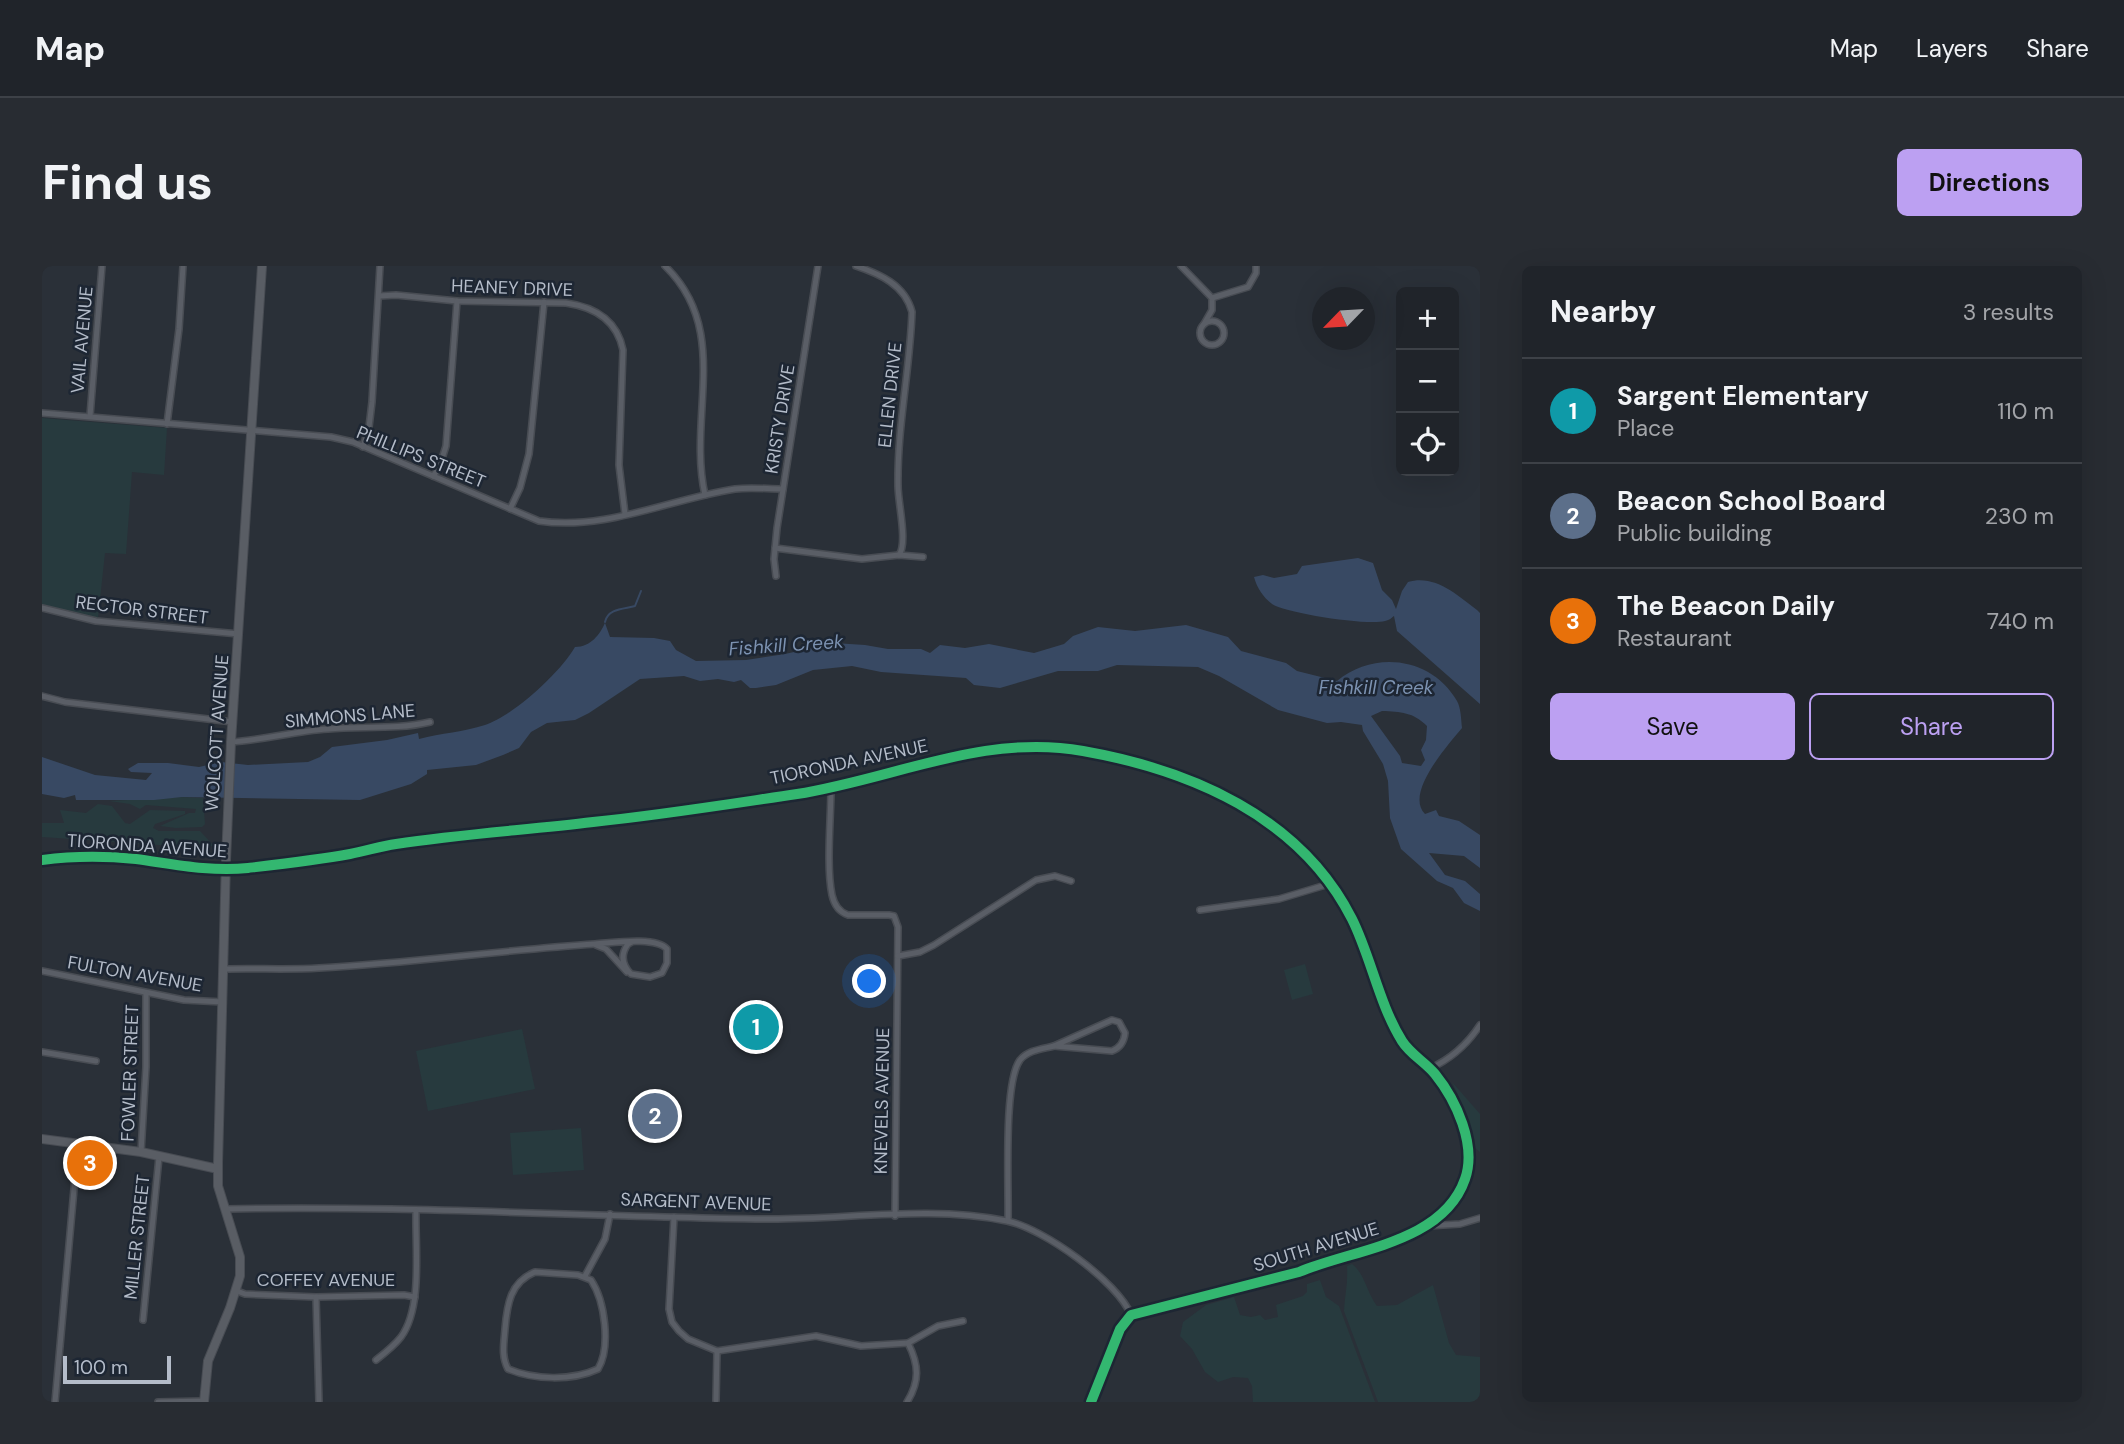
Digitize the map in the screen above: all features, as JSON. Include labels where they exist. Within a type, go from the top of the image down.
[{"type":"main road","name":"WOLCOTT AVENUE","points":[[204,1402],[208,1361],[237,1291],[240,1276],[240,1257],[218,1186],[218,1170],[231,745],[262,266]]},
{"type":"main road","points":[[42,1139],[141,1152],[218,1170]]},
{"type":"street","name":"VAIL AVENUE","points":[[90,416],[102,266]]},
{"type":"street","points":[[167,424],[179,329],[183,266]]},
{"type":"street","points":[[363,447],[372,402],[380,266]]},
{"type":"street","points":[[665,266],[687,293],[701,326],[704,350],[699,456],[705,495]]},
{"type":"street","name":"KRISTY DRIVE","points":[[776,576],[775,548],[818,266]]},
{"type":"street","name":"ELLEN DRIVE","points":[[856,266],[886,279],[901,290],[912,312],[898,456],[903,546],[900,555]]},
{"type":"street","points":[[1181,266],[1212,298],[1212,310],[1204,324],[1200,334],[1203,341],[1213,346],[1221,342],[1224,330],[1220,323],[1212,320],[1204,324]]},
{"type":"street","points":[[1212,298],[1248,288],[1256,273],[1256,266]]},
{"type":"street","name":"HEANEY DRIVE","points":[[379,296],[583,305],[596,311],[613,325],[621,341],[624,364],[620,396],[619,465],[625,514]]},
{"type":"street","points":[[433,476],[439,468],[446,446],[457,301]]},
{"type":"street","points":[[510,509],[520,488],[529,454],[544,302]]},
{"type":"street","name":"PHILLIPS STREET","points":[[42,413],[331,437],[363,447],[539,521],[560,524],[581,523],[737,489],[783,489]]},
{"type":"street","points":[[775,548],[862,559],[900,555],[923,557]]},
{"type":"street","name":"RECTOR STREET","points":[[42,608],[96,621],[239,634]]},
{"type":"street","points":[[42,696],[65,702],[233,722]]},
{"type":"street","name":"SIMMONS LANE","points":[[231,745],[327,729],[397,728],[430,722]]},
{"type":"street","name":"TIORONDA AVENUE","points":[[42,860],[77,857],[130,859],[211,870],[226,864],[350,854],[396,844],[598,822],[831,788],[965,753],[1046,746],[1087,751],[1173,772],[1248,808],[1294,843],[1329,884],[1354,922],[1401,1040],[1430,1069]]},
{"type":"street","name":"KNEVELS AVENUE","points":[[831,788],[832,897],[842,913],[894,916],[898,927],[895,1216]]},
{"type":"street","points":[[898,956],[920,952],[934,945],[1036,880],[1055,876],[1071,881]]},
{"type":"street","points":[[1200,910],[1279,899],[1329,884]]},
{"type":"street","points":[[224,969],[322,968],[593,944],[632,942],[663,945],[668,955],[666,968],[658,976],[631,974],[623,971],[606,949],[593,944]]},
{"type":"street","points":[[631,974],[623,963],[622,956],[632,942]]},
{"type":"street","name":"FULTON AVENUE","points":[[42,971],[184,1000],[223,1002]]},
{"type":"street","name":"FOWLER STREET","points":[[141,1152],[146,1067],[146,993]]},
{"type":"street","points":[[1008,1221],[1010,1108],[1016,1067],[1029,1052],[1054,1046],[1112,1020],[1119,1022],[1125,1033],[1122,1043],[1112,1051],[1054,1046]]},
{"type":"street","points":[[1430,1069],[1452,1057],[1480,1025]]},
{"type":"street","points":[[42,1052],[96,1061]]},
{"type":"street","name":"SOUTH AVENUE","points":[[1131,1315],[1299,1272],[1325,1261],[1404,1237],[1427,1226],[1451,1203],[1464,1182],[1467,1170],[1467,1150],[1460,1120],[1430,1069]]},
{"type":"street","points":[[55,1402],[78,1144]]},
{"type":"street","name":"MILLER STREET","points":[[143,1320],[159,1157]]},
{"type":"street","name":"SARGENT AVENUE","points":[[225,1209],[610,1214],[767,1219],[931,1213],[1008,1221],[1057,1243],[1106,1282],[1127,1305],[1131,1315]]},
{"type":"street","points":[[376,1360],[401,1337],[410,1319],[415,1297],[416,1211]]},
{"type":"street","points":[[585,1276],[605,1239],[610,1214]]},
{"type":"street","points":[[674,1217],[669,1309],[672,1322],[688,1339],[717,1351],[816,1336],[861,1346],[908,1343],[938,1326],[963,1321]]},
{"type":"street","points":[[1427,1226],[1460,1224],[1480,1218]]},
{"type":"street","points":[[536,1272],[585,1276],[597,1289],[604,1322],[602,1362],[597,1369],[572,1377],[523,1374],[508,1368],[503,1353],[507,1308],[519,1282],[536,1272]]},
{"type":"street","name":"COFFEY AVENUE","points":[[237,1291],[245,1294],[316,1297],[415,1297]]},
{"type":"street","points":[[316,1297],[319,1402]]},
{"type":"street","points":[[1091,1402],[1120,1329],[1131,1315]]},
{"type":"street","points":[[907,1402],[915,1389],[917,1374],[908,1343]]},
{"type":"street","points":[[716,1400],[717,1351]]},
{"type":"street","points":[[158,1402],[204,1402]]},
{"type":"green space","points":[[42,418],[167,428],[164,475],[132,472],[126,554],[105,553],[98,618],[42,606]]},
{"type":"green space","points":[[203,798],[205,824],[202,827],[160,826],[195,813],[196,809],[146,805],[140,809],[130,804],[109,801]]},
{"type":"green space","points":[[98,804],[112,806],[125,823],[130,824],[150,810],[185,811],[185,814],[155,824],[153,828],[159,831],[200,831],[214,846],[188,847],[42,837],[42,823],[64,823],[60,810],[86,813]]},
{"type":"green space","points":[[1305,964],[1313,994],[1292,1000],[1284,970]]},
{"type":"green space","points":[[522,1029],[535,1089],[428,1111],[416,1051]]},
{"type":"green space","points":[[1452,1082],[1480,1114],[1480,1152],[1475,1148],[1467,1115]]},
{"type":"green space","points":[[581,1128],[584,1170],[513,1175],[510,1133]]},
{"type":"green space","points":[[1352,1264],[1360,1273],[1377,1306],[1397,1305],[1433,1285],[1449,1343],[1456,1355],[1480,1357],[1480,1402],[1378,1402],[1344,1311],[1347,1266]]},
{"type":"green space","points":[[1320,1280],[1326,1297],[1339,1306],[1375,1402],[1253,1402],[1252,1386],[1248,1378],[1233,1377],[1218,1382],[1205,1372],[1192,1349],[1180,1336],[1183,1322],[1206,1305],[1234,1297],[1240,1315],[1260,1315],[1265,1320],[1278,1317],[1276,1305],[1303,1296],[1307,1292],[1307,1284]]},
{"type":"water","points":[[1358,558],[1373,563],[1382,590],[1392,600],[1396,609],[1408,582],[1418,580],[1445,587],[1480,613],[1480,704],[1397,631],[1394,616],[1385,621],[1362,622],[1280,608],[1261,592],[1254,577],[1263,575],[1274,578],[1297,574],[1302,566]]},
{"type":"water","name":"Fishkill Creek","points":[[605,623],[610,637],[670,641],[676,650],[696,661],[746,660],[834,643],[888,649],[921,649],[930,653],[940,645],[965,648],[989,644],[1034,653],[1064,644],[1073,636],[1098,627],[1135,631],[1186,625],[1228,637],[1241,651],[1286,663],[1297,671],[1337,681],[1352,671],[1385,662],[1418,667],[1446,686],[1457,701],[1462,728],[1431,769],[1420,794],[1420,805],[1425,814],[1436,810],[1439,816],[1459,821],[1480,835],[1480,868],[1464,856],[1429,853],[1445,875],[1465,881],[1480,894],[1480,911],[1464,903],[1453,888],[1437,881],[1401,849],[1390,818],[1388,781],[1383,764],[1362,725],[1327,723],[1278,710],[1198,667],[1117,665],[1098,671],[1058,671],[1000,688],[974,685],[966,678],[881,672],[852,666],[813,670],[776,685],[756,688],[750,688],[741,680],[700,681],[684,676],[640,679],[575,720],[547,723],[531,732],[519,748],[503,755],[476,765],[427,770],[427,774],[411,784],[360,800],[182,797],[154,800],[76,800],[75,795],[64,798],[42,794],[42,757],[95,775],[146,780],[152,773],[131,772],[128,769],[138,763],[199,767],[221,762],[248,765],[308,762],[320,757],[332,747],[418,733],[419,739],[485,725],[509,713],[535,692],[559,669],[575,647],[590,642]],"holes":[[[1382,711],[1412,715],[1427,726],[1426,740],[1421,750],[1425,760],[1421,766],[1402,763],[1400,756],[1371,716]]]},
{"type":"waterway","points":[[605,622],[613,612],[635,606],[641,591]]},
{"type":"cycle path","points":[[42,860],[113,857],[206,868],[248,868],[338,856],[390,845],[644,816],[797,794],[939,760],[1010,748],[1046,747],[1123,759],[1201,785],[1238,804],[1272,826],[1303,852],[1330,883],[1352,919],[1394,1027],[1405,1046],[1435,1074],[1457,1110],[1468,1152],[1465,1179],[1454,1200],[1438,1217],[1394,1241],[1299,1272],[1131,1315],[1120,1329],[1091,1402]]},
{"type":"place","name":"Sargent Elementary","points":[[756,1027]]},
{"type":"place","name":"Beacon School Board","points":[[655,1116]]},
{"type":"place","name":"The Beacon Daily","points":[[90,1163]]}]
